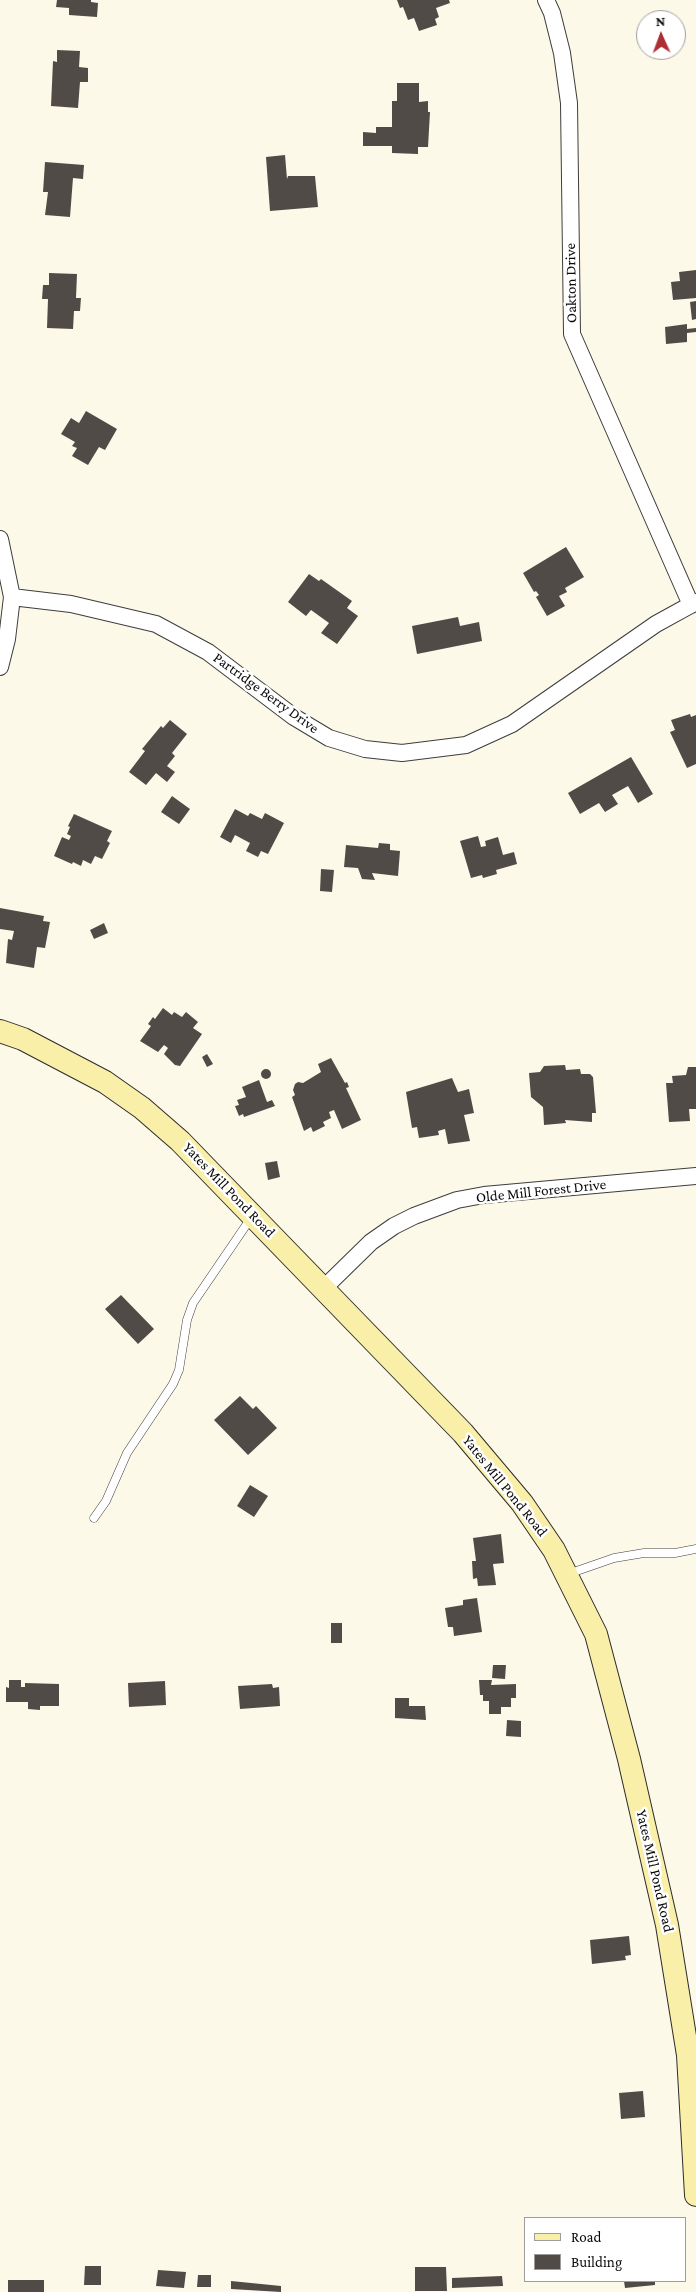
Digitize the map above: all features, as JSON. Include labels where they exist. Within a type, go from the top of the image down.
[{"type":"street","name":"Oakton Drive","points":[[546,0],[552,13],[562,53],[570,102],[572,334],[694,603]]},
{"type":"street","points":[[0,538],[12,597],[7,639],[0,667]]},
{"type":"street","name":"Partridge Berry Drive","points":[[12,597],[71,604],[156,624],[208,652],[294,717],[329,738],[365,749],[402,753],[466,745],[512,724],[656,624],[694,603]]},
{"type":"street","name":"Yates Mill Pond Road","points":[[0,1032],[23,1039],[105,1082],[142,1108],[180,1141],[253,1214],[488,1461],[540,1527],[568,1574],[596,1634],[629,1759],[667,1925],[687,2047],[696,2194]]},
{"type":"street","name":"Olde Mill Forest Drive","points":[[324,1288],[371,1242],[394,1226],[414,1216],[457,1200],[526,1190],[696,1176]]},
{"type":"lane","points":[[94,1518],[106,1501],[127,1453],[173,1384],[179,1370],[187,1320],[193,1303],[253,1214]]},
{"type":"lane","points":[[568,1574],[614,1558],[644,1553],[675,1553],[696,1549]]},
{"type":"building","points":[[57,0],[91,0],[91,2],[98,3],[97,17],[69,15],[69,8],[56,7]]},
{"type":"building","points":[[397,0],[449,0],[450,3],[436,8],[439,17],[435,19],[437,25],[419,31],[414,18],[408,20],[403,7],[400,8]]},
{"type":"building","points":[[57,50],[80,51],[79,67],[88,68],[88,82],[80,82],[78,108],[51,106],[53,61],[57,62]]},
{"type":"building","points":[[397,83],[419,83],[419,102],[428,101],[428,112],[430,112],[428,147],[418,147],[418,154],[392,153],[392,146],[363,146],[363,132],[376,133],[376,127],[392,127],[392,101],[397,101]]},
{"type":"building","points":[[285,155],[287,179],[288,176],[315,176],[318,207],[270,211],[266,157]]},
{"type":"building","points":[[45,162],[84,165],[83,179],[73,178],[70,217],[45,215],[48,192],[43,192]]},
{"type":"building","points":[[696,270],[696,298],[673,300],[671,282],[680,281],[679,272]]},
{"type":"building","points":[[49,273],[77,274],[76,298],[81,298],[80,311],[74,311],[73,329],[47,328],[48,299],[42,299],[43,285],[49,285]]},
{"type":"building","points":[[696,301],[696,319],[692,320],[690,302]]},
{"type":"building","points":[[687,324],[687,329],[696,328],[696,332],[687,333],[687,342],[666,344],[665,327]]},
{"type":"building","points":[[86,411],[117,429],[105,450],[99,447],[88,465],[72,456],[77,448],[72,446],[75,442],[61,434],[71,418],[79,423]]},
{"type":"building","points":[[566,547],[584,577],[565,588],[567,592],[559,596],[565,606],[547,616],[536,597],[539,595],[536,591],[534,592],[523,573]]},
{"type":"building","points":[[309,574],[319,581],[321,579],[352,601],[347,608],[358,616],[337,644],[321,633],[329,623],[311,610],[306,616],[288,602]]},
{"type":"building","points":[[458,617],[460,626],[479,622],[482,641],[417,654],[412,626]]},
{"type":"building","points":[[690,714],[691,717],[696,715],[696,764],[687,768],[670,732],[675,730],[671,720]]},
{"type":"building","points":[[170,720],[187,734],[172,753],[175,756],[167,766],[175,772],[167,782],[156,773],[146,785],[129,772],[145,751],[142,749],[161,726],[163,728]]},
{"type":"building","points":[[631,757],[653,794],[638,803],[628,786],[612,795],[618,804],[605,812],[599,803],[580,814],[568,793]]},
{"type":"building","points":[[172,796],[190,809],[179,824],[161,812]]},
{"type":"building","points":[[235,809],[248,816],[250,813],[262,819],[265,813],[284,823],[268,854],[261,851],[258,857],[246,851],[250,843],[235,835],[231,843],[220,837]]},
{"type":"building","points":[[74,814],[112,831],[107,841],[110,843],[102,859],[95,856],[91,864],[83,860],[81,866],[54,856],[62,837],[69,840],[71,836],[67,834],[70,827],[68,826]]},
{"type":"building","points":[[478,836],[481,847],[486,846],[485,841],[498,837],[503,855],[514,852],[517,864],[496,870],[497,874],[483,878],[482,875],[471,878],[460,841]]},
{"type":"building","points":[[379,843],[390,844],[390,850],[400,851],[398,876],[372,873],[375,880],[362,879],[358,868],[344,867],[346,845],[378,848]]},
{"type":"building","points":[[321,869],[334,870],[332,892],[320,891]]},
{"type":"building","points":[[0,908],[44,916],[43,921],[50,922],[45,948],[37,947],[34,968],[6,963],[8,939],[12,940],[14,931],[0,929]]},
{"type":"building","points":[[104,923],[108,933],[94,939],[90,930]]},
{"type":"building","points":[[163,1008],[172,1015],[174,1012],[182,1017],[186,1012],[198,1022],[193,1028],[202,1034],[180,1066],[175,1065],[164,1054],[168,1048],[164,1045],[158,1052],[140,1041],[151,1026],[148,1024],[153,1017],[155,1019]]},
{"type":"building","points":[[207,1054],[213,1064],[207,1067],[202,1057]]},
{"type":"building","points":[[331,1058],[345,1083],[347,1082],[349,1087],[346,1088],[361,1120],[342,1129],[334,1110],[329,1112],[331,1118],[323,1122],[325,1126],[313,1132],[311,1127],[304,1131],[292,1097],[295,1095],[293,1090],[295,1084],[298,1082],[303,1083],[321,1072],[318,1064]]},
{"type":"building","points":[[565,1065],[566,1070],[580,1069],[581,1074],[590,1074],[593,1077],[596,1113],[592,1113],[592,1122],[565,1120],[566,1123],[544,1125],[543,1107],[531,1097],[529,1073],[540,1072],[544,1066]]},
{"type":"building","points":[[688,1067],[696,1067],[696,1109],[689,1109],[690,1121],[669,1122],[666,1083],[673,1083],[672,1076],[686,1075]]},
{"type":"building","points":[[266,1069],[271,1074],[266,1079],[261,1074]]},
{"type":"building","points":[[452,1078],[458,1092],[469,1089],[474,1113],[464,1115],[470,1141],[448,1144],[445,1129],[438,1131],[439,1135],[419,1138],[417,1127],[412,1128],[406,1092]]},
{"type":"building","points":[[259,1080],[267,1102],[272,1100],[275,1106],[244,1117],[243,1114],[239,1116],[235,1106],[239,1105],[237,1100],[246,1097],[242,1087]]},
{"type":"building","points":[[277,1161],[280,1177],[268,1180],[265,1163]]},
{"type":"building","points":[[121,1295],[154,1329],[138,1344],[105,1309]]},
{"type":"building","points":[[240,1396],[253,1409],[256,1406],[277,1428],[248,1455],[214,1420]]},
{"type":"building","points":[[250,1485],[268,1496],[254,1517],[237,1506]]},
{"type":"building","points":[[501,1534],[504,1563],[493,1564],[496,1585],[478,1586],[477,1578],[473,1579],[472,1561],[476,1561],[473,1538]]},
{"type":"building","points":[[477,1598],[482,1632],[454,1636],[453,1627],[448,1627],[445,1608],[463,1605],[463,1600]]},
{"type":"building","points":[[331,1623],[342,1623],[342,1643],[331,1643]]},
{"type":"building","points":[[493,1665],[506,1665],[505,1679],[492,1678]]},
{"type":"building","points":[[9,1680],[21,1680],[21,1687],[25,1687],[25,1683],[59,1684],[59,1706],[40,1706],[40,1710],[28,1709],[28,1702],[6,1702],[6,1687],[9,1688]]},
{"type":"building","points":[[479,1680],[492,1680],[491,1685],[516,1684],[516,1698],[511,1698],[511,1707],[501,1707],[501,1714],[489,1714],[489,1701],[483,1701],[483,1695],[480,1695]]},
{"type":"building","points":[[165,1681],[166,1705],[129,1707],[128,1683]]},
{"type":"building","points":[[272,1684],[273,1688],[279,1687],[280,1706],[240,1709],[238,1686]]},
{"type":"building","points":[[395,1698],[409,1698],[409,1706],[425,1706],[426,1720],[395,1718]]},
{"type":"building","points":[[507,1720],[521,1721],[521,1737],[506,1736]]},
{"type":"building","points":[[629,1936],[631,1955],[625,1956],[626,1960],[592,1964],[590,1940]]},
{"type":"building","points":[[643,2091],[645,2117],[621,2119],[619,2093]]},
{"type":"building","points":[[85,2266],[101,2266],[101,2285],[84,2285]]},
{"type":"building","points":[[415,2267],[446,2267],[447,2291],[415,2291]]},
{"type":"building","points":[[158,2270],[186,2272],[184,2288],[156,2286]]},
{"type":"building","points":[[198,2275],[211,2275],[211,2287],[197,2287]]},
{"type":"building","points":[[502,2276],[503,2286],[452,2288],[452,2278]]},
{"type":"building","points":[[8,2280],[44,2280],[44,2292],[8,2292]]},
{"type":"building","points":[[231,2281],[281,2286],[281,2292],[231,2289]]},
{"type":"building","points":[[624,2282],[655,2282],[655,2285],[625,2288]]}]
